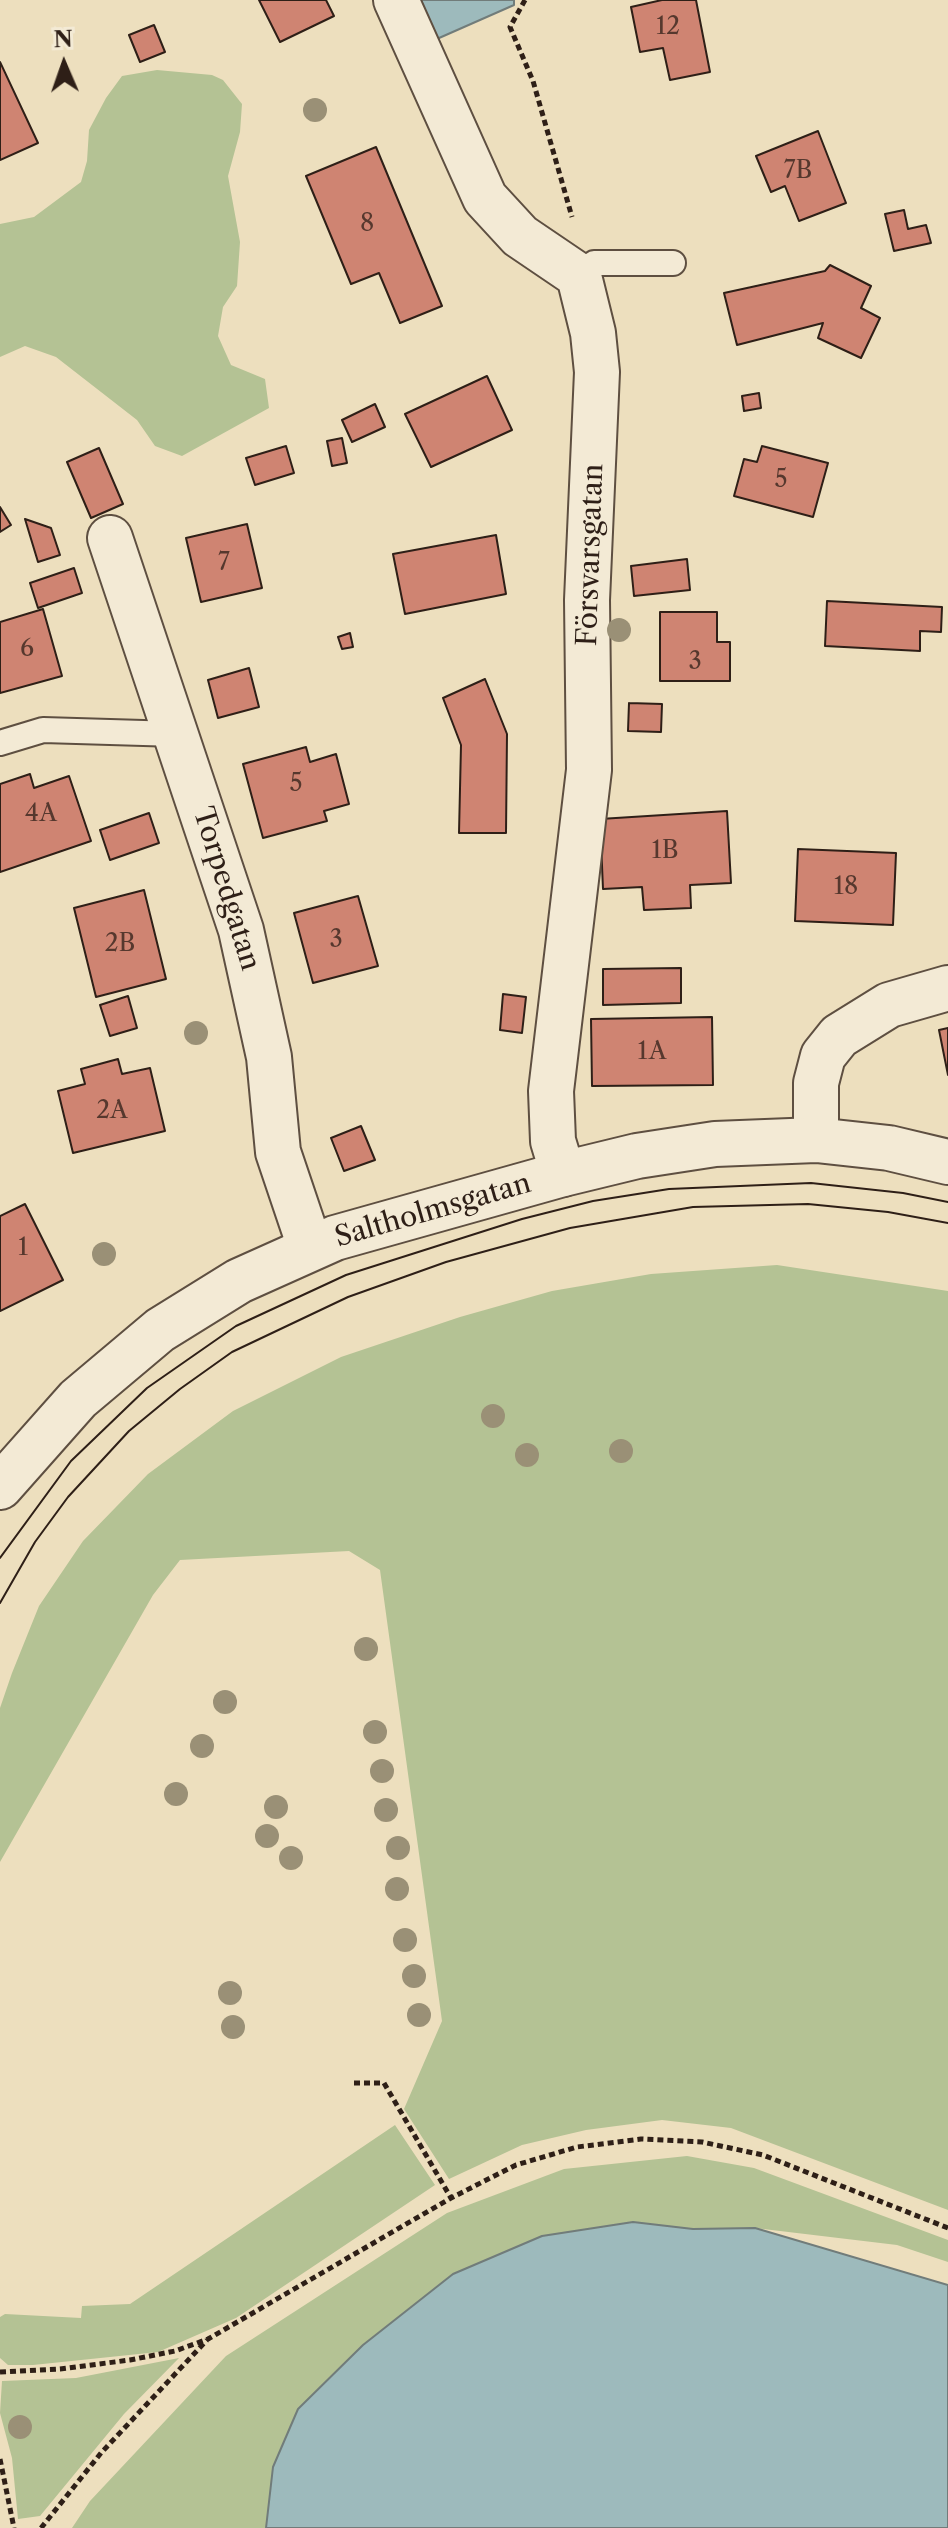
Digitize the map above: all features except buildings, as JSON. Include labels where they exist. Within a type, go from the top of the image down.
[{"type":"street","points":[[396,0],[485,198],[520,236],[579,276]]},
{"type":"street","name":"Försvarsgatan","points":[[563,1174],[553,1141],[551,1091],[589,770],[587,600],[596,400],[593,333],[579,276]]},
{"type":"street","name":"Torpedgatan","points":[[110,538],[241,930],[269,1057],[278,1152],[310,1247]]},
{"type":"street","points":[[816,1140],[816,1083],[823,1056],[839,1036],[889,1005],[948,988]]},
{"type":"street","name":"Saltholmsgatan","points":[[1,1482],[78,1399],[160,1330],[220,1291],[310,1247],[398,1218],[563,1174],[637,1156],[715,1144],[816,1140],[889,1148],[948,1162]]},
{"type":"lane","points":[[579,276],[594,263],[673,263]]},
{"type":"lane","points":[[0,743],[43,730],[177,734]]},
{"type":"path","points":[[525,0],[510,27],[533,81],[579,242],[579,276]]},
{"type":"path","points":[[354,2083],[384,2083],[451,2198]]},
{"type":"path","points":[[0,2372],[60,2369],[130,2360],[175,2351],[208,2339],[451,2198],[516,2165],[577,2147],[641,2139],[702,2142],[763,2155],[948,2228]]},
{"type":"path","points":[[41,2528],[101,2453],[208,2339]]},
{"type":"path","points":[[0,2459],[14,2528]]},
{"type":"green space","points":[[157,70],[212,75],[223,80],[242,104],[240,132],[228,176],[240,242],[237,286],[223,307],[218,336],[231,365],[265,379],[269,408],[182,456],[155,446],[137,420],[56,357],[25,346],[0,357],[0,224],[34,217],[81,182],[87,161],[89,130],[106,98],[122,76]]},
{"type":"green space","points":[[777,1265],[948,1291],[948,2210],[731,2128],[662,2120],[586,2130],[522,2145],[449,2179],[404,2109],[442,2021],[380,1570],[349,1551],[180,1560],[153,1595],[0,1862],[0,1708],[12,1673],[39,1606],[83,1541],[148,1474],[233,1411],[341,1357],[460,1317],[552,1291],[651,1274]]},
{"type":"green space","points":[[395,2125],[435,2185],[236,2318],[158,2352],[33,2365],[8,2365],[0,2358],[0,2317],[5,2314],[81,2318],[82,2306],[130,2304]]},
{"type":"green space","points":[[687,2156],[754,2168],[948,2240],[948,2262],[897,2245],[755,2228],[693,2229],[633,2222],[363,2345],[299,2409],[273,2467],[266,2528],[72,2528],[90,2501],[226,2356],[447,2213],[564,2169]]},
{"type":"green space","points":[[179,2358],[124,2414],[40,2516],[18,2519],[12,2458],[0,2413],[2,2381],[76,2378]]},
{"type":"water","points":[[408,0],[514,0],[514,5],[430,42]]},
{"type":"water","points":[[633,2222],[693,2229],[755,2228],[948,2285],[948,2528],[266,2528],[273,2467],[298,2409],[363,2345],[453,2274],[542,2236]]},
{"type":"tram line","points":[[0,1558],[71,1461],[147,1388],[236,1326],[346,1275],[522,1219],[593,1201],[669,1189],[811,1183],[903,1193],[948,1202]]},
{"type":"tram line","points":[[0,1603],[35,1542],[68,1497],[129,1431],[232,1352],[348,1297],[446,1262],[570,1228],[693,1207],[808,1204],[888,1212],[948,1223]]}]
